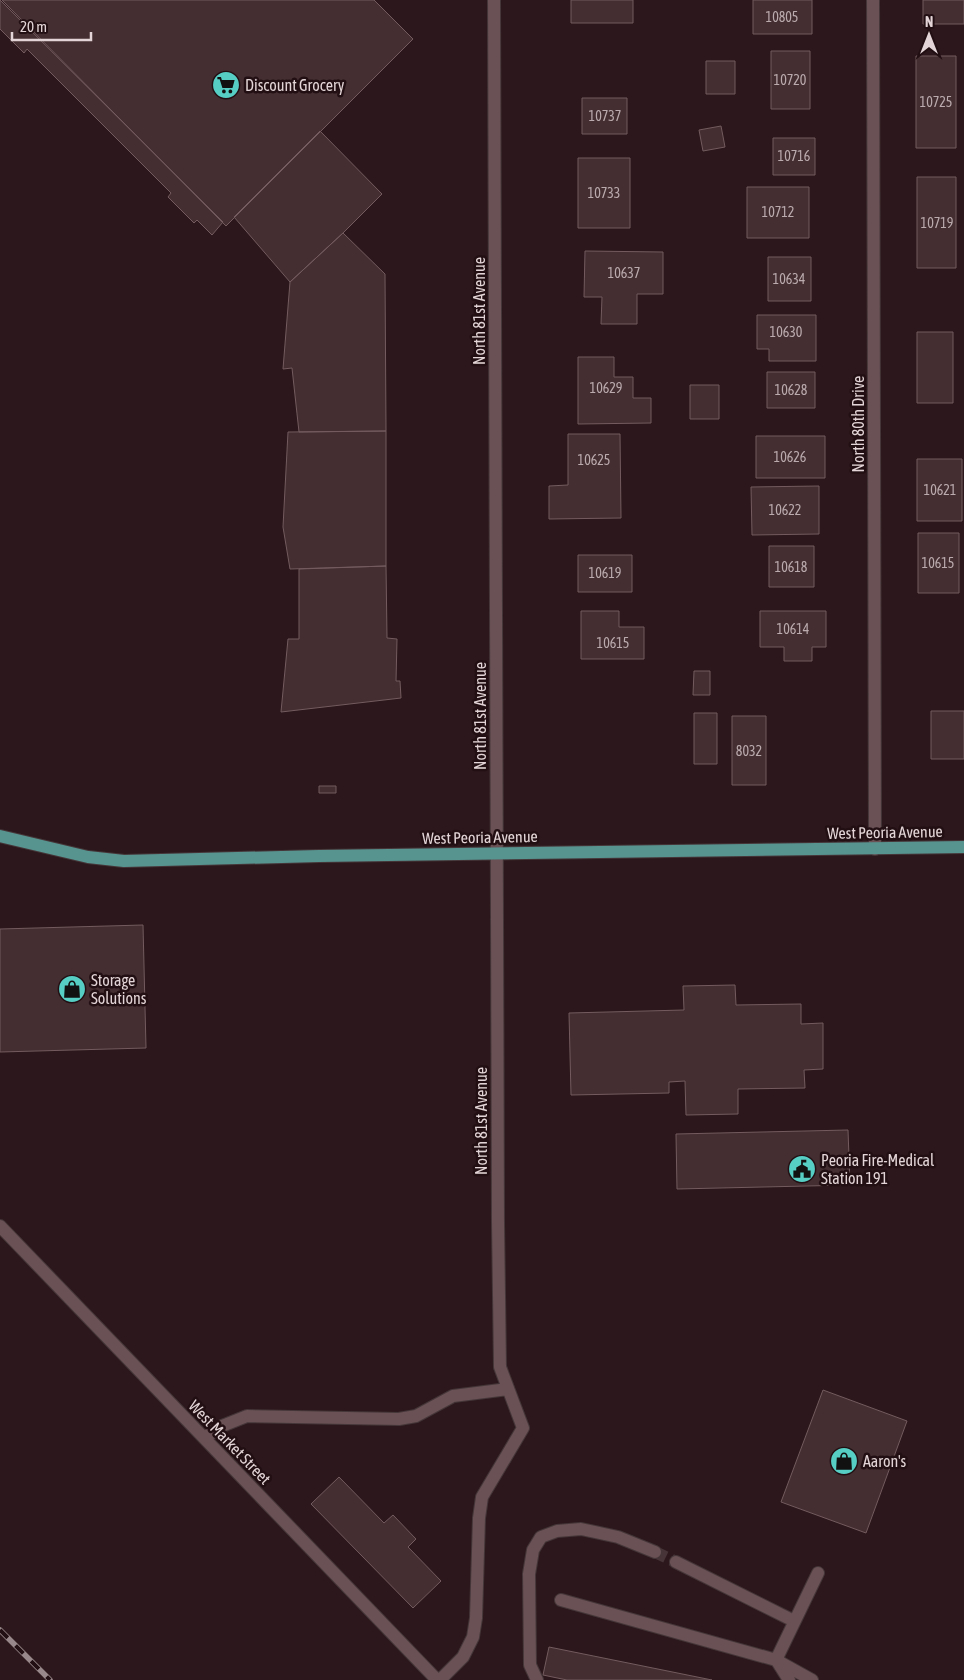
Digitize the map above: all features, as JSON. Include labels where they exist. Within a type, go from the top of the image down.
[{"type":"main road","name":"West Peoria Avenue","points":[[0,836],[88,857],[124,861],[496,852],[964,847]]},
{"type":"street","name":"North 81st Avenue","points":[[439,1680],[463,1658],[473,1637],[476,1618],[479,1518],[482,1497],[523,1428],[500,1367],[496,852],[494,0]]},
{"type":"street","name":"North 80th Drive","points":[[873,0],[875,848]]},
{"type":"street","name":"West Market Street","points":[[0,1226],[439,1680]]},
{"type":"street","points":[[204,1438],[222,1426],[247,1416],[399,1419],[416,1416],[453,1396],[508,1389]]},
{"type":"street","points":[[537,1680],[530,1665],[529,1574],[533,1550],[541,1537],[557,1531],[581,1529],[618,1537],[655,1552]]},
{"type":"street","points":[[676,1562],[794,1621]]},
{"type":"street","points":[[776,1660],[818,1573]]},
{"type":"street","points":[[561,1600],[776,1660],[812,1680]]},
{"type":"street","points":[[776,1660],[788,1680]]},
{"type":"building","points":[[0,0],[223,222],[212,235],[197,220],[194,223],[168,197],[171,193],[27,49],[24,53],[0,29]]},
{"type":"building","name":"Discount Grocery","points":[[2,0],[374,0],[413,39],[226,226]]},
{"type":"building","points":[[571,0],[633,0],[633,23],[571,23]]},
{"type":"building","points":[[753,0],[812,0],[812,34],[753,34]]},
{"type":"building","points":[[923,0],[964,0],[964,24],[923,24]]},
{"type":"building","points":[[771,51],[810,51],[810,109],[771,109]]},
{"type":"building","points":[[916,56],[956,56],[956,148],[916,148]]},
{"type":"building","points":[[706,61],[735,61],[735,94],[706,94]]},
{"type":"building","points":[[582,98],[627,98],[627,134],[582,134]]},
{"type":"building","points":[[721,126],[725,147],[703,151],[699,130]]},
{"type":"building","points":[[320,131],[382,194],[290,282],[234,217]]},
{"type":"building","points":[[773,138],[815,138],[815,175],[773,175]]},
{"type":"building","points":[[578,158],[630,158],[630,228],[578,228]]},
{"type":"building","points":[[917,177],[956,177],[956,268],[917,268]]},
{"type":"building","points":[[747,187],[809,187],[809,238],[747,238]]},
{"type":"building","points":[[343,233],[385,274],[386,431],[299,432],[292,368],[283,369],[290,282]]},
{"type":"building","points":[[585,251],[663,252],[663,294],[637,294],[637,324],[601,324],[602,297],[584,297]]},
{"type":"building","points":[[768,257],[811,257],[811,301],[768,301]]},
{"type":"building","points":[[757,315],[816,315],[816,361],[769,361],[769,349],[757,349]]},
{"type":"building","points":[[917,332],[953,332],[953,403],[917,403]]},
{"type":"building","points":[[578,357],[614,357],[614,377],[633,377],[633,398],[651,398],[651,423],[578,424]]},
{"type":"building","points":[[767,372],[815,372],[815,408],[767,408]]},
{"type":"building","points":[[690,385],[719,385],[719,419],[690,419]]},
{"type":"building","points":[[386,431],[386,566],[290,569],[283,527],[288,432]]},
{"type":"building","points":[[568,434],[620,434],[621,518],[549,519],[549,486],[568,485]]},
{"type":"building","points":[[756,436],[825,436],[825,478],[756,478]]},
{"type":"building","points":[[917,459],[962,459],[962,521],[917,521]]},
{"type":"building","points":[[819,486],[819,534],[752,535],[751,487]]},
{"type":"building","points":[[918,533],[959,533],[959,593],[918,593]]},
{"type":"building","points":[[769,546],[814,546],[814,587],[769,587]]},
{"type":"building","points":[[578,555],[632,555],[632,592],[578,592]]},
{"type":"building","points":[[386,566],[387,638],[397,639],[396,681],[400,681],[401,698],[281,712],[288,639],[299,639],[299,569]]},
{"type":"building","points":[[581,611],[619,611],[619,627],[644,627],[644,659],[581,659]]},
{"type":"building","points":[[760,611],[826,611],[826,647],[812,647],[812,661],[784,661],[784,647],[760,647]]},
{"type":"building","points":[[694,671],[710,671],[710,695],[693,695]]},
{"type":"building","points":[[931,711],[964,711],[964,759],[931,759]]},
{"type":"building","points":[[694,713],[717,713],[717,764],[694,764]]},
{"type":"building","points":[[732,716],[766,716],[766,785],[732,785]]},
{"type":"building","points":[[319,786],[336,786],[336,793],[319,793]]},
{"type":"building","name":"Storage Solutions","points":[[143,925],[146,1048],[0,1052],[0,929]]},
{"type":"building","points":[[735,985],[736,1005],[801,1004],[801,1024],[823,1023],[823,1069],[804,1070],[805,1088],[738,1089],[738,1114],[686,1115],[685,1081],[669,1082],[669,1093],[571,1095],[569,1013],[684,1010],[683,986]]},
{"type":"building","points":[[848,1130],[850,1185],[677,1189],[676,1134]]},
{"type":"building","name":"Aaron's","points":[[823,1390],[907,1421],[866,1533],[781,1502]]},
{"type":"building","points":[[339,1477],[384,1523],[393,1515],[416,1539],[408,1547],[441,1581],[413,1608],[311,1504]]},
{"type":"building","points":[[549,1647],[712,1680],[567,1680],[543,1675]]},
{"type":"tunnel","points":[[655,1552],[676,1562]]},
{"type":"railway","points":[[0,1630],[50,1680]]},
{"type":"place","name":"Discount Grocery","points":[[226,85]]},
{"type":"place","name":"Storage Solutions","points":[[72,989]]},
{"type":"place","name":"Peoria Fire-Medical Station 191","points":[[802,1169]]},
{"type":"place","name":"Aaron's","points":[[844,1461]]}]
